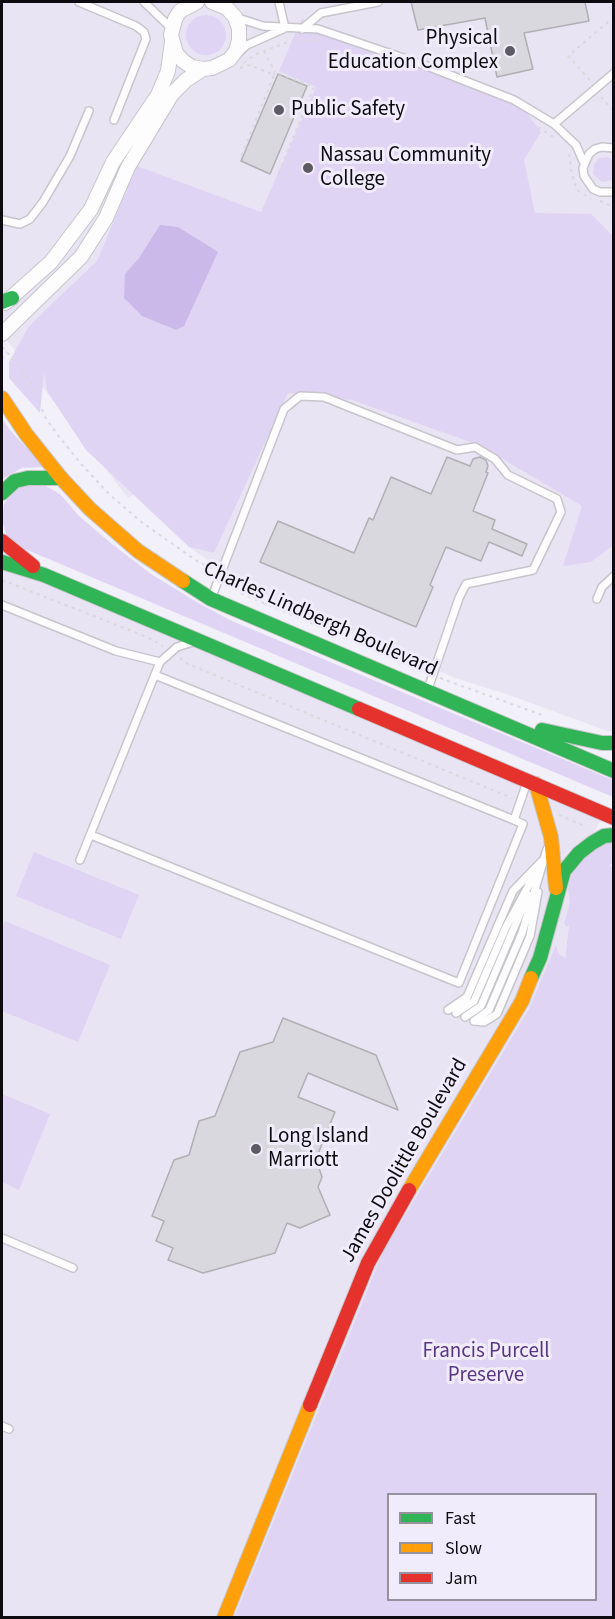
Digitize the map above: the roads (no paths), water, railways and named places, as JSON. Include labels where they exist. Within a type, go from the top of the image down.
[{"type":"main road","name":"Charles Lindbergh Boulevard","points":[[2,398],[26,434],[61,478],[90,509],[138,551],[211,599],[614,771]]},
{"type":"main road","points":[[2,493],[15,481],[28,478],[61,478]]},
{"type":"main road","points":[[2,541],[44,575]]},
{"type":"main road","points":[[2,562],[44,575],[614,818]]},
{"type":"main road","points":[[487,717],[558,735],[614,743]]},
{"type":"main road","name":"James Doolittle Boulevard","points":[[532,783],[544,810],[551,837],[556,894]]},
{"type":"main road","name":"James Doolittle Boulevard","points":[[224,1617],[368,1263],[381,1237],[522,1001],[540,958],[564,871],[585,848],[609,836]]},
{"type":"street","points":[[2,341],[81,257],[106,218],[128,167],[134,143],[168,71],[171,35],[180,11],[197,2]]},
{"type":"street","points":[[171,35],[176,52],[192,67],[212,68],[229,60],[236,51],[239,28],[229,9],[212,2]]},
{"type":"street","points":[[5,302],[51,262],[91,209],[113,162],[134,143],[172,93],[203,69]]},
{"type":"lane","points":[[79,2],[136,26],[144,32],[146,39],[114,120]]},
{"type":"lane","points":[[144,2],[171,35]]},
{"type":"lane","points":[[279,2],[285,28]]},
{"type":"lane","points":[[302,29],[321,13],[378,2]]},
{"type":"lane","points":[[229,9],[264,26],[318,29],[426,66],[514,100],[554,124],[576,145],[584,163],[584,176],[587,183],[600,192],[611,194]]},
{"type":"lane","points":[[229,60],[247,45],[285,28]]},
{"type":"lane","points":[[554,124],[614,73]]},
{"type":"lane","points":[[2,220],[20,224],[30,219],[43,202],[70,156],[90,111]]},
{"type":"lane","points":[[584,163],[595,149],[612,147]]},
{"type":"lane","points":[[211,599],[284,409],[300,396],[324,397],[458,450],[475,447],[495,459],[508,475],[557,499],[561,512],[532,570],[466,584],[427,691]]},
{"type":"lane","points":[[597,600],[602,587],[614,576]]},
{"type":"lane","points":[[2,605],[116,651],[160,662]]},
{"type":"lane","points":[[80,860],[160,662],[177,647],[199,641]]},
{"type":"lane","points":[[91,835],[459,983],[523,824],[155,675]]},
{"type":"lane","points":[[514,820],[520,801],[532,783]]},
{"type":"lane","points":[[465,1017],[482,1006],[551,837]]},
{"type":"lane","points":[[448,1010],[467,997],[513,891],[543,860]]},
{"type":"lane","points":[[456,1013],[474,1001],[506,927],[543,860]]},
{"type":"lane","points":[[474,1021],[484,1023],[491,1020],[497,1014],[504,998],[530,936],[543,860]]},
{"type":"lane","points":[[2,1238],[74,1268]]},
{"type":"place","name":"Physical Education Complex","points":[[510,51]]},
{"type":"place","name":"Public Safety","points":[[279,110]]},
{"type":"place","name":"Nassau Community College","points":[[308,168]]},
{"type":"place","name":"Long Island Marriott","points":[[256,1149]]},
{"type":"park label","name":"Francis Purcell Preserve","points":[[486,1364]]}]
